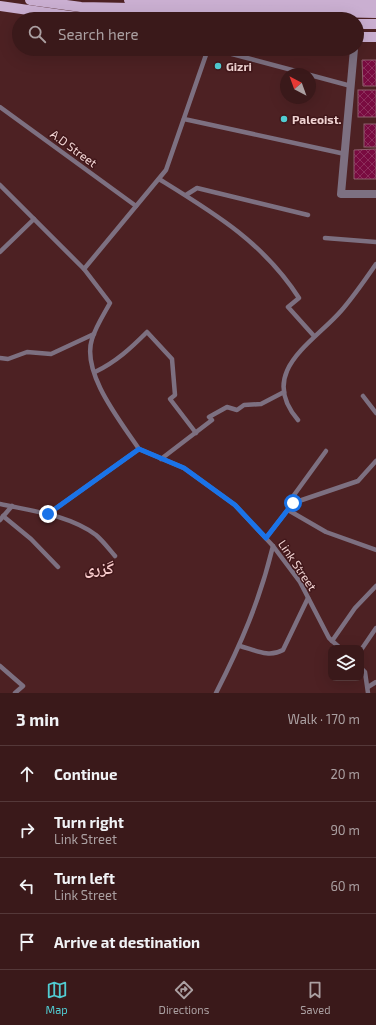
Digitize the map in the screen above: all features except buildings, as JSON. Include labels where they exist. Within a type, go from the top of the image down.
[{"type":"main road","points":[[30,0],[80,7],[327,12]]},
{"type":"main road","points":[[129,0],[376,4]]},
{"type":"main road","points":[[0,6],[42,12]]},
{"type":"main road","points":[[0,12],[12,14]]},
{"type":"main road","points":[[364,13],[376,13]]},
{"type":"main road","points":[[364,24],[376,24]]},
{"type":"main road","points":[[364,36],[376,37]]},
{"type":"street","points":[[216,12],[217,1]]},
{"type":"street","points":[[353,56],[341,194],[376,194]]},
{"type":"lane","points":[[84,269],[166,170],[206,56]]},
{"type":"lane","points":[[239,56],[284,68]]},
{"type":"lane","points":[[316,77],[351,86]]},
{"type":"lane","name":"A.D Street","points":[[0,107],[136,206]]},
{"type":"lane","points":[[184,119],[345,154]]},
{"type":"lane","points":[[159,179],[217,215],[240,232],[284,276],[299,298],[288,307],[314,336]]},
{"type":"lane","points":[[0,185],[84,269],[110,302],[92,339],[90,360],[107,402],[139,449],[48,514]]},
{"type":"lane","points":[[186,195],[197,188],[308,214]]},
{"type":"lane","points":[[0,252],[34,219]]},
{"type":"lane","points":[[325,238],[376,242]]},
{"type":"lane","points":[[298,420],[285,401],[283,381],[289,366],[314,336],[341,311],[376,264]]},
{"type":"lane","points":[[95,372],[109,366],[130,350],[147,332],[172,359],[175,396],[170,399],[196,433]]},
{"type":"lane","points":[[0,358],[8,359],[27,352],[51,354],[94,334]]},
{"type":"lane","points":[[161,459],[212,420],[209,417],[227,407],[237,410],[244,405],[261,404],[284,392]]},
{"type":"lane","points":[[363,396],[376,413]]},
{"type":"lane","name":"Link Street","points":[[139,449],[184,468],[235,505],[273,546],[300,582],[329,638],[337,645]]},
{"type":"lane","points":[[297,502],[294,495],[326,450]]},
{"type":"lane","points":[[266,538],[288,510],[297,502],[358,481],[376,461]]},
{"type":"lane","points":[[0,504],[48,514],[86,528],[98,536],[115,556]]},
{"type":"lane","points":[[12,506],[2,518],[31,539],[58,567]]},
{"type":"lane","points":[[288,510],[326,532],[376,550]]},
{"type":"lane","points":[[216,693],[240,646],[264,584],[273,546]]},
{"type":"lane","points":[[332,641],[356,608],[376,586]]},
{"type":"lane","points":[[240,646],[265,654],[275,655],[283,650],[308,598]]},
{"type":"lane","points":[[364,646],[376,628]]},
{"type":"lane","points":[[0,666],[23,686],[15,693]]},
{"type":"lane","points":[[364,670],[366,672],[368,693]]},
{"type":"lane","points":[[368,687],[376,682]]},
{"type":"place","name":"Gizri","points":[[218,66]]},
{"type":"place","name":"Paleoist.","points":[[284,119]]},
{"type":"district","name":"گزری","points":[[99,567]]},
{"type":"route","points":[[48,514],[139,449],[184,468],[235,505],[266,538],[293,503]]}]
